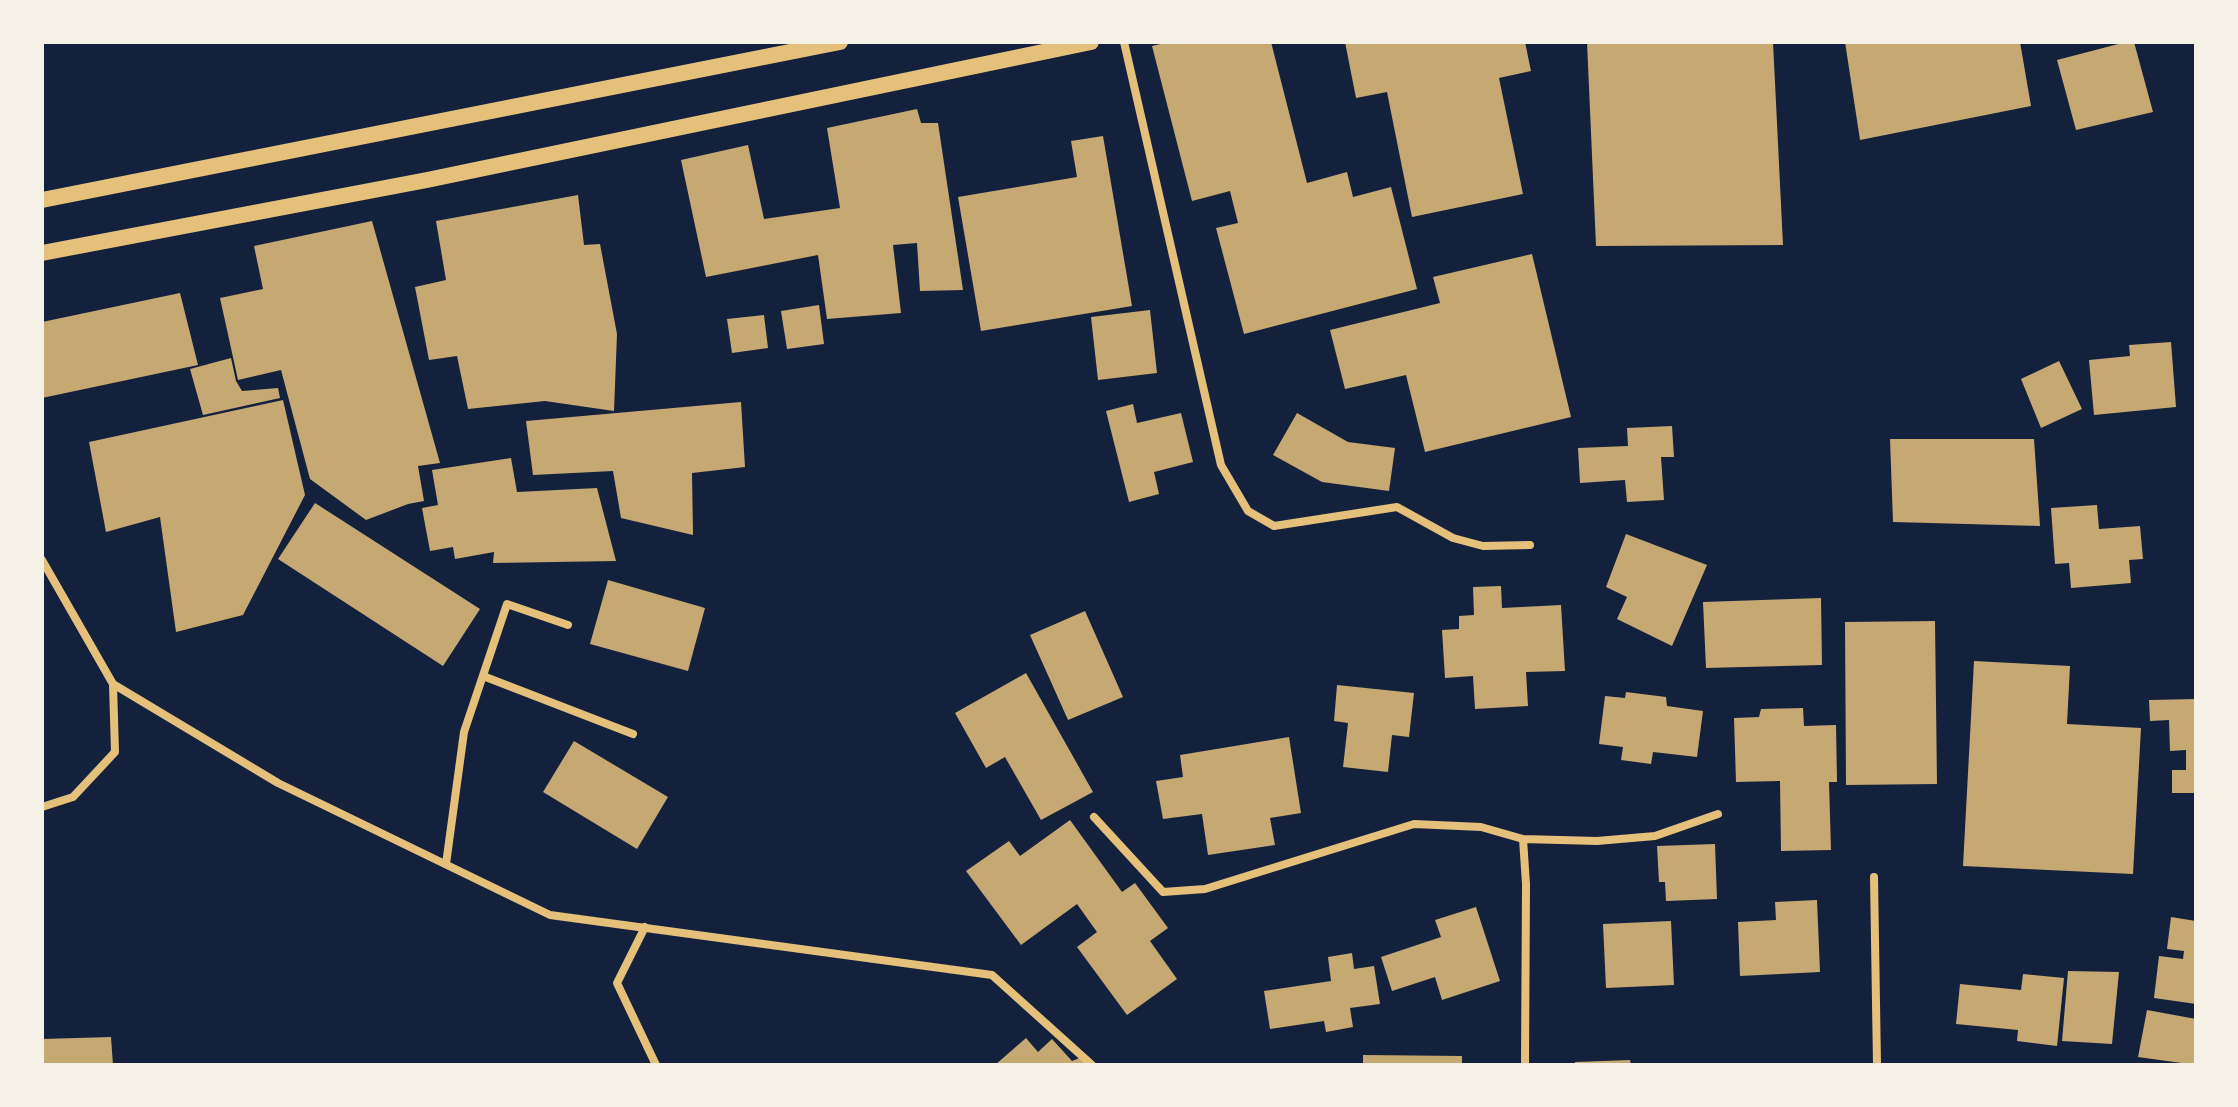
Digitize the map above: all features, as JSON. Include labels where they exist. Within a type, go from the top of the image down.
[{"type":"main road","points":[[42,200],[840,42]]},
{"type":"main road","points":[[42,253],[427,180],[1091,42]]},
{"type":"street","points":[[1124,42],[1221,465],[1248,511],[1274,526],[1397,507],[1453,538],[1483,546],[1530,545]]},
{"type":"street","points":[[42,560],[113,684],[115,752],[73,797],[42,807]]},
{"type":"street","points":[[446,864],[464,732],[507,604],[568,625]]},
{"type":"street","points":[[483,676],[633,734]]},
{"type":"street","points":[[113,684],[278,783],[550,915],[992,975],[1092,1065]]},
{"type":"street","points":[[1094,817],[1163,892],[1205,889],[1414,824],[1481,827],[1523,839],[1597,841],[1655,836],[1718,814]]},
{"type":"street","points":[[1523,839],[1526,884],[1525,1065]]},
{"type":"street","points":[[1874,877],[1877,1065]]},
{"type":"street","points":[[645,927],[617,983],[656,1065]]},
{"type":"building","points":[[1169,42],[1271,42],[1307,183],[1347,172],[1353,197],[1391,187],[1417,289],[1244,334],[1216,228],[1238,223],[1230,191],[1192,201],[1152,46]]},
{"type":"building","points":[[1345,42],[1525,42],[1531,71],[1499,78],[1523,194],[1412,217],[1387,92],[1356,98]]},
{"type":"building","points":[[1587,42],[1773,42],[1783,245],[1596,246]]},
{"type":"building","points":[[1845,42],[2020,42],[2031,106],[1860,140]]},
{"type":"building","points":[[2134,42],[2153,112],[2076,130],[2057,60]]},
{"type":"building","points":[[917,109],[921,123],[938,123],[963,290],[920,291],[917,243],[893,245],[901,313],[827,319],[818,255],[706,277],[681,160],[748,145],[764,219],[840,208],[827,128]]},
{"type":"building","points":[[1103,136],[1132,306],[981,331],[958,197],[1077,177],[1071,141]]},
{"type":"building","points":[[578,195],[584,245],[600,244],[617,334],[614,411],[545,401],[468,409],[457,356],[429,360],[415,287],[446,280],[436,221]]},
{"type":"building","points":[[372,221],[440,463],[418,466],[424,501],[366,520],[310,479],[281,370],[238,380],[220,298],[263,289],[254,246]]},
{"type":"building","points":[[1532,254],[1571,417],[1425,452],[1406,375],[1345,389],[1330,330],[1440,303],[1433,277]]},
{"type":"building","points":[[180,293],[198,365],[42,398],[42,322]]},
{"type":"building","points":[[819,305],[824,344],[787,349],[781,311]]},
{"type":"building","points":[[1150,310],[1157,373],[1098,380],[1091,317]]},
{"type":"building","points":[[764,315],[768,348],[732,353],[727,319]]},
{"type":"building","points":[[2171,342],[2176,407],[2094,415],[2089,360],[2130,356],[2129,345]]},
{"type":"building","points":[[231,358],[236,381],[242,391],[278,388],[280,398],[203,415],[190,369]]},
{"type":"building","points":[[2059,361],[2082,409],[2041,428],[2021,379]]},
{"type":"building","points":[[283,400],[305,495],[243,615],[176,632],[160,517],[106,532],[89,442]]},
{"type":"building","points":[[741,402],[745,467],[692,473],[693,535],[621,518],[613,471],[533,475],[526,421]]},
{"type":"building","points":[[1133,404],[1137,423],[1181,413],[1193,462],[1154,472],[1159,494],[1129,502],[1106,411]]},
{"type":"building","points":[[1297,413],[1348,442],[1395,448],[1389,491],[1322,482],[1273,455]]},
{"type":"building","points":[[1672,426],[1674,457],[1661,457],[1664,500],[1627,502],[1625,480],[1580,483],[1578,448],[1628,446],[1627,428]]},
{"type":"building","points":[[1890,439],[2034,439],[2040,526],[1893,522]]},
{"type":"building","points":[[511,458],[517,492],[597,488],[616,561],[493,563],[494,552],[455,559],[453,547],[430,551],[422,508],[438,505],[432,470]]},
{"type":"building","points":[[315,503],[480,609],[443,666],[278,559]]},
{"type":"building","points":[[2097,505],[2099,529],[2140,526],[2143,559],[2129,560],[2131,583],[2071,588],[2069,563],[2055,564],[2051,508]]},
{"type":"building","points":[[1626,534],[1707,565],[1672,646],[1617,619],[1627,597],[1606,587]]},
{"type":"building","points":[[608,580],[705,608],[688,671],[590,644]]},
{"type":"building","points":[[1501,586],[1502,608],[1561,605],[1565,671],[1526,672],[1528,706],[1475,709],[1473,676],[1445,678],[1442,630],[1459,629],[1459,616],[1474,615],[1473,587]]},
{"type":"building","points":[[1821,598],[1822,665],[1706,668],[1703,602]]},
{"type":"building","points":[[1085,611],[1123,697],[1068,720],[1030,635]]},
{"type":"building","points":[[1935,621],[1937,784],[1846,785],[1845,622]]},
{"type":"building","points":[[1974,661],[2070,666],[2067,724],[2141,728],[2133,874],[1963,866]]},
{"type":"building","points":[[1026,673],[1093,792],[1041,820],[1005,757],[986,768],[955,713]]},
{"type":"building","points":[[1337,685],[1414,693],[1409,737],[1392,735],[1388,772],[1343,767],[1348,723],[1334,721]]},
{"type":"building","points":[[1626,692],[1666,697],[1667,706],[1703,711],[1697,757],[1653,752],[1651,764],[1621,760],[1623,747],[1599,744],[1605,696],[1625,698]]},
{"type":"building","points":[[2196,699],[2196,793],[2172,793],[2172,770],[2186,770],[2186,750],[2170,751],[2169,720],[2150,721],[2149,700]]},
{"type":"building","points":[[1803,708],[1804,726],[1836,725],[1837,782],[1829,782],[1831,850],[1781,851],[1780,781],[1736,782],[1734,718],[1759,717],[1761,709]]},
{"type":"building","points":[[1289,737],[1301,813],[1270,818],[1275,845],[1208,855],[1202,814],[1163,819],[1156,781],[1183,777],[1180,755]]},
{"type":"building","points":[[574,741],[668,797],[637,849],[543,792]]},
{"type":"building","points":[[1070,820],[1122,892],[1135,883],[1168,928],[1150,941],[1177,979],[1127,1015],[1077,947],[1097,932],[1077,904],[1021,945],[966,871],[1009,841],[1020,856]]},
{"type":"building","points":[[1715,844],[1717,899],[1666,901],[1665,882],[1659,882],[1657,846]]},
{"type":"building","points":[[1817,900],[1820,972],[1740,976],[1738,922],[1776,920],[1775,902]]},
{"type":"building","points":[[1476,907],[1500,981],[1442,1000],[1435,977],[1392,991],[1381,957],[1441,937],[1435,920]]},
{"type":"building","points":[[2171,917],[2196,921],[2196,1004],[2154,998],[2159,956],[2183,959],[2184,951],[2167,949]]},
{"type":"building","points":[[1671,921],[1674,985],[1606,988],[1603,924]]},
{"type":"building","points":[[1352,953],[1354,969],[1374,966],[1380,1004],[1350,1008],[1353,1027],[1326,1032],[1324,1021],[1270,1029],[1264,991],[1331,981],[1328,957]]},
{"type":"building","points":[[2068,971],[2119,972],[2112,1044],[2062,1041]]},
{"type":"building","points":[[2023,974],[2064,978],[2057,1046],[2017,1041],[2018,1030],[1956,1024],[1960,984],[2021,990]]},
{"type":"building","points":[[2147,1010],[2196,1019],[2196,1065],[2138,1057]]},
{"type":"building","points":[[111,1037],[113,1065],[42,1065],[42,1039]]},
{"type":"building","points":[[1026,1038],[1038,1052],[1052,1039],[1072,1061],[1082,1057],[1089,1065],[995,1065]]},
{"type":"building","points":[[1363,1055],[1462,1056],[1462,1065],[1363,1065]]},
{"type":"building","points":[[1630,1060],[1631,1065],[1575,1065],[1575,1062]]}]
